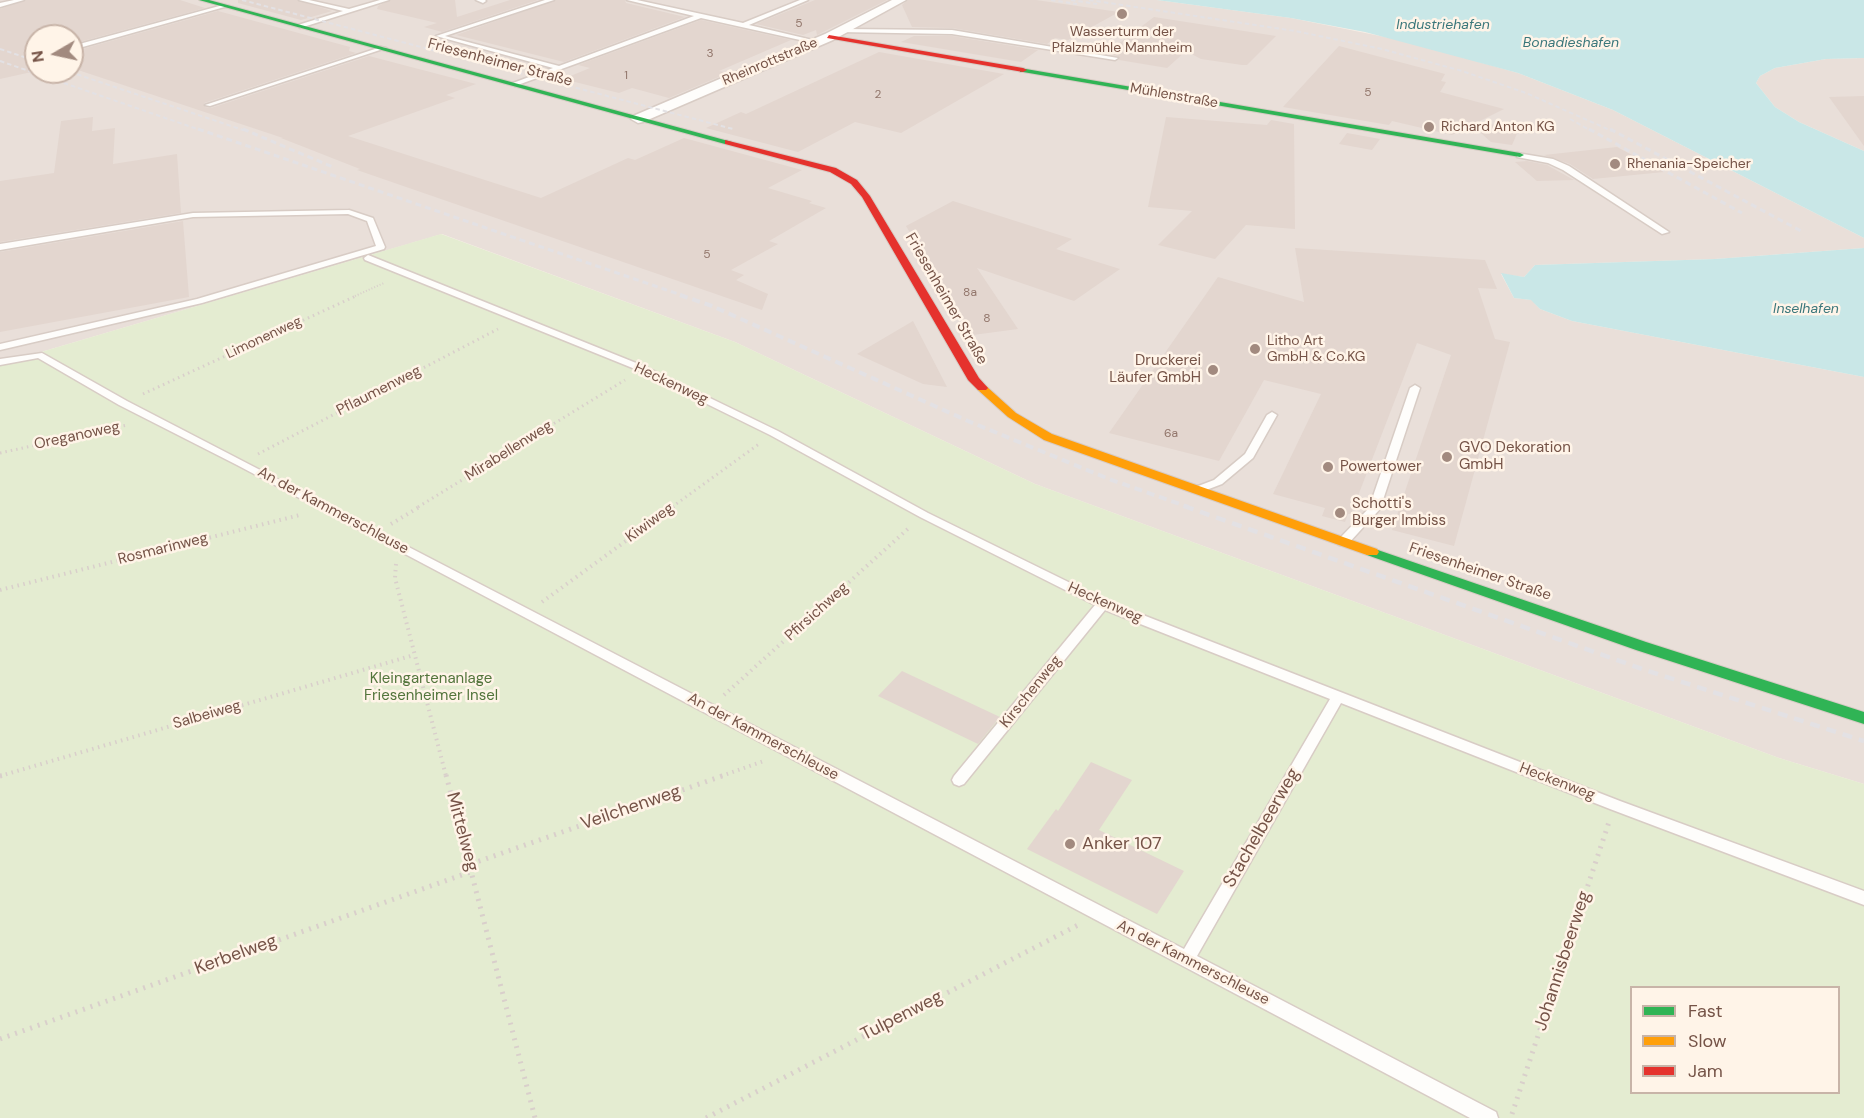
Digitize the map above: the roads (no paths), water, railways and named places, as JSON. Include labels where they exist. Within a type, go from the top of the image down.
[{"type":"street","name":"Friesenheimer Straße","points":[[202,0],[816,164],[844,175],[866,196],[974,380],[997,403],[1026,424],[1063,444],[1641,646],[1864,718]]},
{"type":"street","name":"Rheinrottstraße","points":[[638,118],[829,37],[900,0]]},
{"type":"street","name":"Mühlenstraße","points":[[829,37],[1520,155]]},
{"type":"lane","points":[[0,5],[21,0]]},
{"type":"lane","points":[[302,0],[350,11]]},
{"type":"lane","points":[[300,26],[386,0]]},
{"type":"lane","points":[[550,0],[439,36],[560,68],[700,16]]},
{"type":"lane","points":[[634,0],[744,25],[829,37],[924,30],[1115,58]]},
{"type":"lane","points":[[744,25],[805,0]]},
{"type":"lane","points":[[84,45],[225,6]]},
{"type":"lane","points":[[208,105],[383,48]]},
{"type":"lane","points":[[514,84],[557,67]]},
{"type":"lane","points":[[1520,155],[1550,161],[1566,168],[1665,232]]},
{"type":"lane","points":[[0,247],[192,214],[348,212],[370,220],[381,247],[199,301],[0,346]]},
{"type":"lane","name":"Heckenweg","points":[[368,258],[642,369],[774,433],[924,514],[1103,604],[1615,805],[1864,898]]},
{"type":"lane","name":"An der Kammerschleuse","points":[[0,362],[39,355],[123,403],[1489,1118]]},
{"type":"lane","points":[[1343,542],[1374,509],[1416,388]]},
{"type":"lane","points":[[1196,491],[1218,482],[1249,456],[1272,415]]},
{"type":"lane","name":"Kirschenweg","points":[[959,780],[1103,604]]},
{"type":"lane","name":"Stachelbeerweg","points":[[1187,959],[1338,697]]},
{"type":"water","points":[[1157,0],[1864,0],[1864,58],[1826,59],[1775,68],[1760,76],[1756,83],[1775,107],[1799,122],[1864,151],[1864,238],[1613,110],[1518,73],[1365,32],[1291,18]]},
{"type":"water","name":"Inselhafen","points":[[1864,248],[1864,377],[1572,321],[1540,309],[1531,300],[1514,298],[1501,273],[1524,277],[1535,265],[1715,259]]},
{"type":"railway","points":[[242,0],[733,129]]},
{"type":"railway","points":[[1051,0],[1077,4]]},
{"type":"railway","points":[[1071,0],[1097,4]]},
{"type":"railway","points":[[1089,0],[1295,31],[1382,49],[1462,71],[1526,93],[1612,131]]},
{"type":"railway","points":[[0,49],[24,57]]},
{"type":"railway","points":[[0,61],[203,131]]},
{"type":"railway","points":[[84,77],[246,131]]},
{"type":"railway","points":[[1570,119],[1591,131]]},
{"type":"railway","points":[[198,129],[684,296]]},
{"type":"railway","points":[[243,129],[335,168]]},
{"type":"railway","points":[[1589,129],[1742,213]]},
{"type":"railway","points":[[1610,129],[1801,231]]},
{"type":"railway","points":[[680,295],[712,306],[968,421],[1109,479],[1188,507]]},
{"type":"railway","points":[[1184,506],[1645,670],[1864,741]]},
{"type":"place","name":"Wasserturm der Pfalzmühle Mannheim","points":[[1122,14]]},
{"type":"place","name":"Richard Anton KG","points":[[1429,127]]},
{"type":"place","name":"Rhenania-Speicher","points":[[1615,164]]},
{"type":"place","name":"Litho Art GmbH & Co.KG","points":[[1255,349]]},
{"type":"place","name":"Druckerei Läufer GmbH","points":[[1213,370]]},
{"type":"place","name":"GVO Dekoration GmbH","points":[[1447,457]]},
{"type":"place","name":"Powertower","points":[[1328,467]]},
{"type":"place","name":"Schotti's Burger Imbiss","points":[[1340,513]]},
{"type":"place","name":"Anker 107","points":[[1070,844]]},
{"type":"water label","name":"Industriehafen","points":[[1443,25]]},
{"type":"water label","name":"Bonadieshafen","points":[[1571,43]]},
{"type":"park label","name":"Kleingartenanlage Friesenheimer Insel","points":[[431,688]]}]
